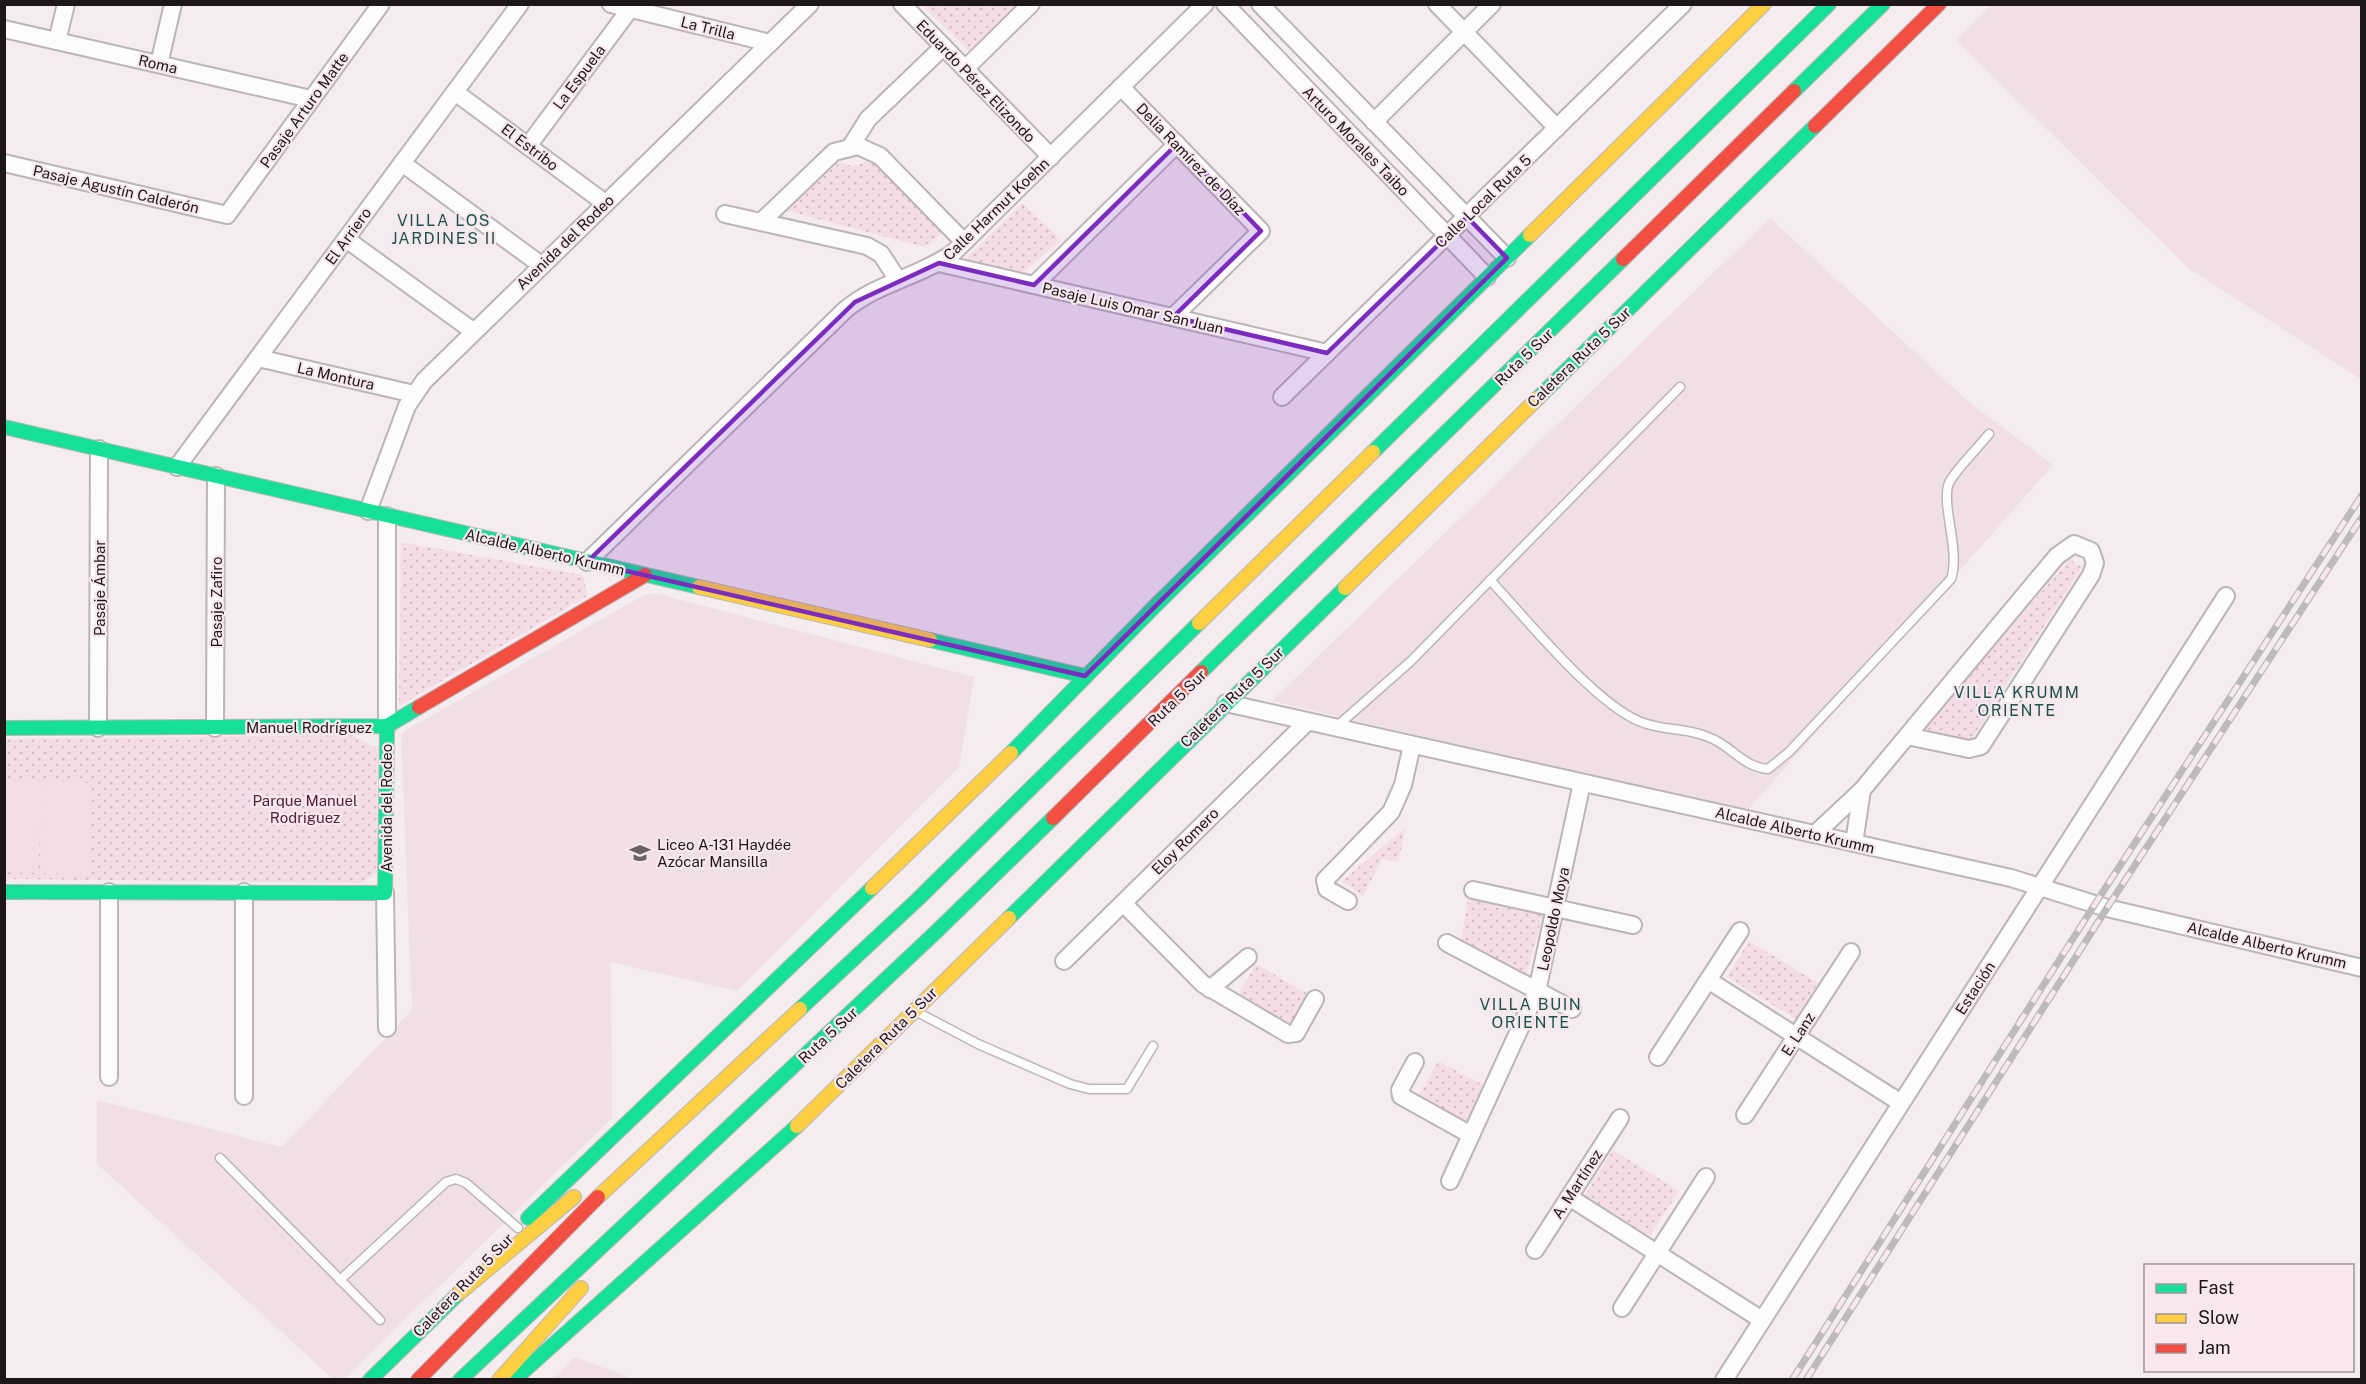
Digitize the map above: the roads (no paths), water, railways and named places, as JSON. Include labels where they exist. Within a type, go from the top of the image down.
[{"type":"main road","name":"Caletera Ruta 5 Sur","points":[[370,1380],[458,1294],[518,1228],[903,861],[1085,676],[1764,4]]},
{"type":"main road","points":[[418,1380],[605,1190],[917,900],[1829,4]]},
{"type":"main road","name":"Ruta 5 Sur","points":[[460,1380],[945,923],[1883,4]]},
{"type":"main road","name":"Caletera Ruta 5 Sur","points":[[515,1380],[753,1167],[1939,4]]},
{"type":"main road","name":"Alcalde Alberto Krumm","points":[[4,428],[1085,676]]},
{"type":"main road","name":"Manuel Rodríguez","points":[[4,728],[387,726],[645,575]]},
{"type":"main road","name":"Avenida del Rodeo","points":[[385,893],[387,726]]},
{"type":"main road","points":[[4,892],[385,893]]},
{"type":"main road","points":[[602,1174],[767,1040]]},
{"type":"main road","points":[[499,1380],[677,1175]]},
{"type":"main road","points":[[458,1294],[584,1188]]},
{"type":"street","points":[[57,41],[66,4]]},
{"type":"street","points":[[159,64],[173,4]]},
{"type":"street","name":"Pasaje Arturo Matte","points":[[227,215],[381,4]]},
{"type":"street","name":"El Arriero","points":[[177,468],[520,4]]},
{"type":"street","name":"La Trilla","points":[[611,4],[770,43]]},
{"type":"street","name":"Avenida del Rodeo","points":[[368,512],[402,419],[414,394],[434,369],[810,4]]},
{"type":"street","name":"Eduardo Pérez Elizondo","points":[[902,4],[1051,157]]},
{"type":"street","points":[[965,69],[1031,4]]},
{"type":"street","name":"Calle Harmut Koehn","points":[[587,562],[845,310],[865,295],[939,263],[964,242],[1205,4]]},
{"type":"street","name":"Arturo Morales Taibo","points":[[1225,4],[1487,277]]},
{"type":"street","name":"Arturo Morales Taibo","points":[[1260,4],[1507,258]]},
{"type":"street","points":[[1437,4],[1557,128]]},
{"type":"street","points":[[1374,122],[1492,4]]},
{"type":"street","name":"Calle Local Ruta 5","points":[[1282,397],[1683,4]]},
{"type":"street","name":"La Espuela","points":[[528,146],[630,9]]},
{"type":"street","name":"Roma","points":[[4,29],[312,99]]},
{"type":"street","points":[[851,146],[868,118],[943,47]]},
{"type":"street","name":"Delia Ramírez de Díaz","points":[[1121,87],[1261,231],[1173,318]]},
{"type":"street","name":"El Estribo","points":[[455,92],[605,202]]},
{"type":"street","points":[[1034,285],[1177,144]]},
{"type":"street","points":[[760,222],[829,156],[851,146],[866,148],[880,156],[964,242]]},
{"type":"street","name":"Pasaje Agustín Calderón","points":[[4,163],[227,215]]},
{"type":"street","points":[[402,163],[541,265]]},
{"type":"street","points":[[725,214],[867,246],[881,254],[898,280]]},
{"type":"street","points":[[346,239],[473,331]]},
{"type":"street","name":"Pasaje Luis Omar San Juan","points":[[939,263],[1327,353]]},
{"type":"street","name":"La Montura","points":[[258,358],[414,394]]},
{"type":"street","name":"Pasaje Ámbar","points":[[99,449],[99,728]]},
{"type":"street","name":"Pasaje Zafiro","points":[[215,728],[216,476]]},
{"type":"street","name":"Avenida del Rodeo","points":[[387,516],[387,726]]},
{"type":"street","points":[[1815,834],[1862,790],[1907,736],[2063,549],[2074,544],[2091,551],[2095,563],[2091,575],[1981,746],[1969,749],[1907,736]]},
{"type":"street","name":"Estación","points":[[1724,1380],[2226,596]]},
{"type":"street","name":"Alcalde Alberto Krumm","points":[[1226,704],[2011,878],[2107,908],[2361,968]]},
{"type":"street","name":"Eloy Romero","points":[[1064,961],[1307,722]]},
{"type":"street","points":[[1348,901],[1327,889],[1325,880],[1391,812],[1403,784],[1412,745]]},
{"type":"street","name":"Leopoldo Moya","points":[[1450,1181],[1537,991],[1582,783]]},
{"type":"street","points":[[1854,843],[1862,790]]},
{"type":"street","points":[[1473,891],[1633,925]]},
{"type":"street","points":[[109,892],[109,1077]]},
{"type":"street","points":[[244,892],[244,1096]]},
{"type":"street","name":"Avenida del Rodeo","points":[[385,893],[387,1028]]},
{"type":"street","points":[[1122,903],[1210,989],[1291,1035],[1296,1033],[1315,999]]},
{"type":"street","points":[[1658,1057],[1740,931]]},
{"type":"street","points":[[1447,943],[1572,1009]]},
{"type":"street","name":"E. Lanz","points":[[1745,1115],[1851,952]]},
{"type":"street","points":[[1210,989],[1248,957]]},
{"type":"street","points":[[1708,980],[1901,1103]]},
{"type":"street","points":[[1415,1062],[1400,1090],[1401,1096],[1471,1135]]},
{"type":"street","name":"A. Martínez","points":[[1534,1250],[1620,1118]]},
{"type":"street","points":[[1622,1308],[1706,1177]]},
{"type":"street","points":[[1569,1197],[1762,1320]]},
{"type":"lane","points":[[1335,728],[1411,661],[1680,387]]},
{"type":"lane","points":[[1490,580],[1606,702],[1646,724],[1685,729],[1714,739],[1753,768],[1768,769],[1789,752],[1951,579],[1956,563],[1946,497],[1949,483],[1989,434]]},
{"type":"lane","points":[[914,1010],[978,1044],[1046,1074],[1089,1089],[1127,1089],[1153,1046]]},
{"type":"lane","points":[[220,1158],[380,1320]]},
{"type":"lane","points":[[340,1280],[446,1182],[456,1179],[466,1183],[518,1228]]},
{"type":"railway","points":[[1792,1380],[2095,904],[2362,495]]},
{"type":"railway","points":[[1806,1380],[2107,908],[2362,517]]},
{"type":"place","name":"Liceo A-131 Haydée Azócar Mansilla","points":[[640,853]]},
{"type":"district","name":"VILLA LOS JARDINES II","points":[[444,229]]},
{"type":"district","name":"VILLA KRUMM ORIENTE","points":[[2017,701]]},
{"type":"district","name":"VILLA BUIN ORIENTE","points":[[1531,1013]]},
{"type":"park label","name":"Parque Manuel Rodriguez","points":[[305,808]]}]
